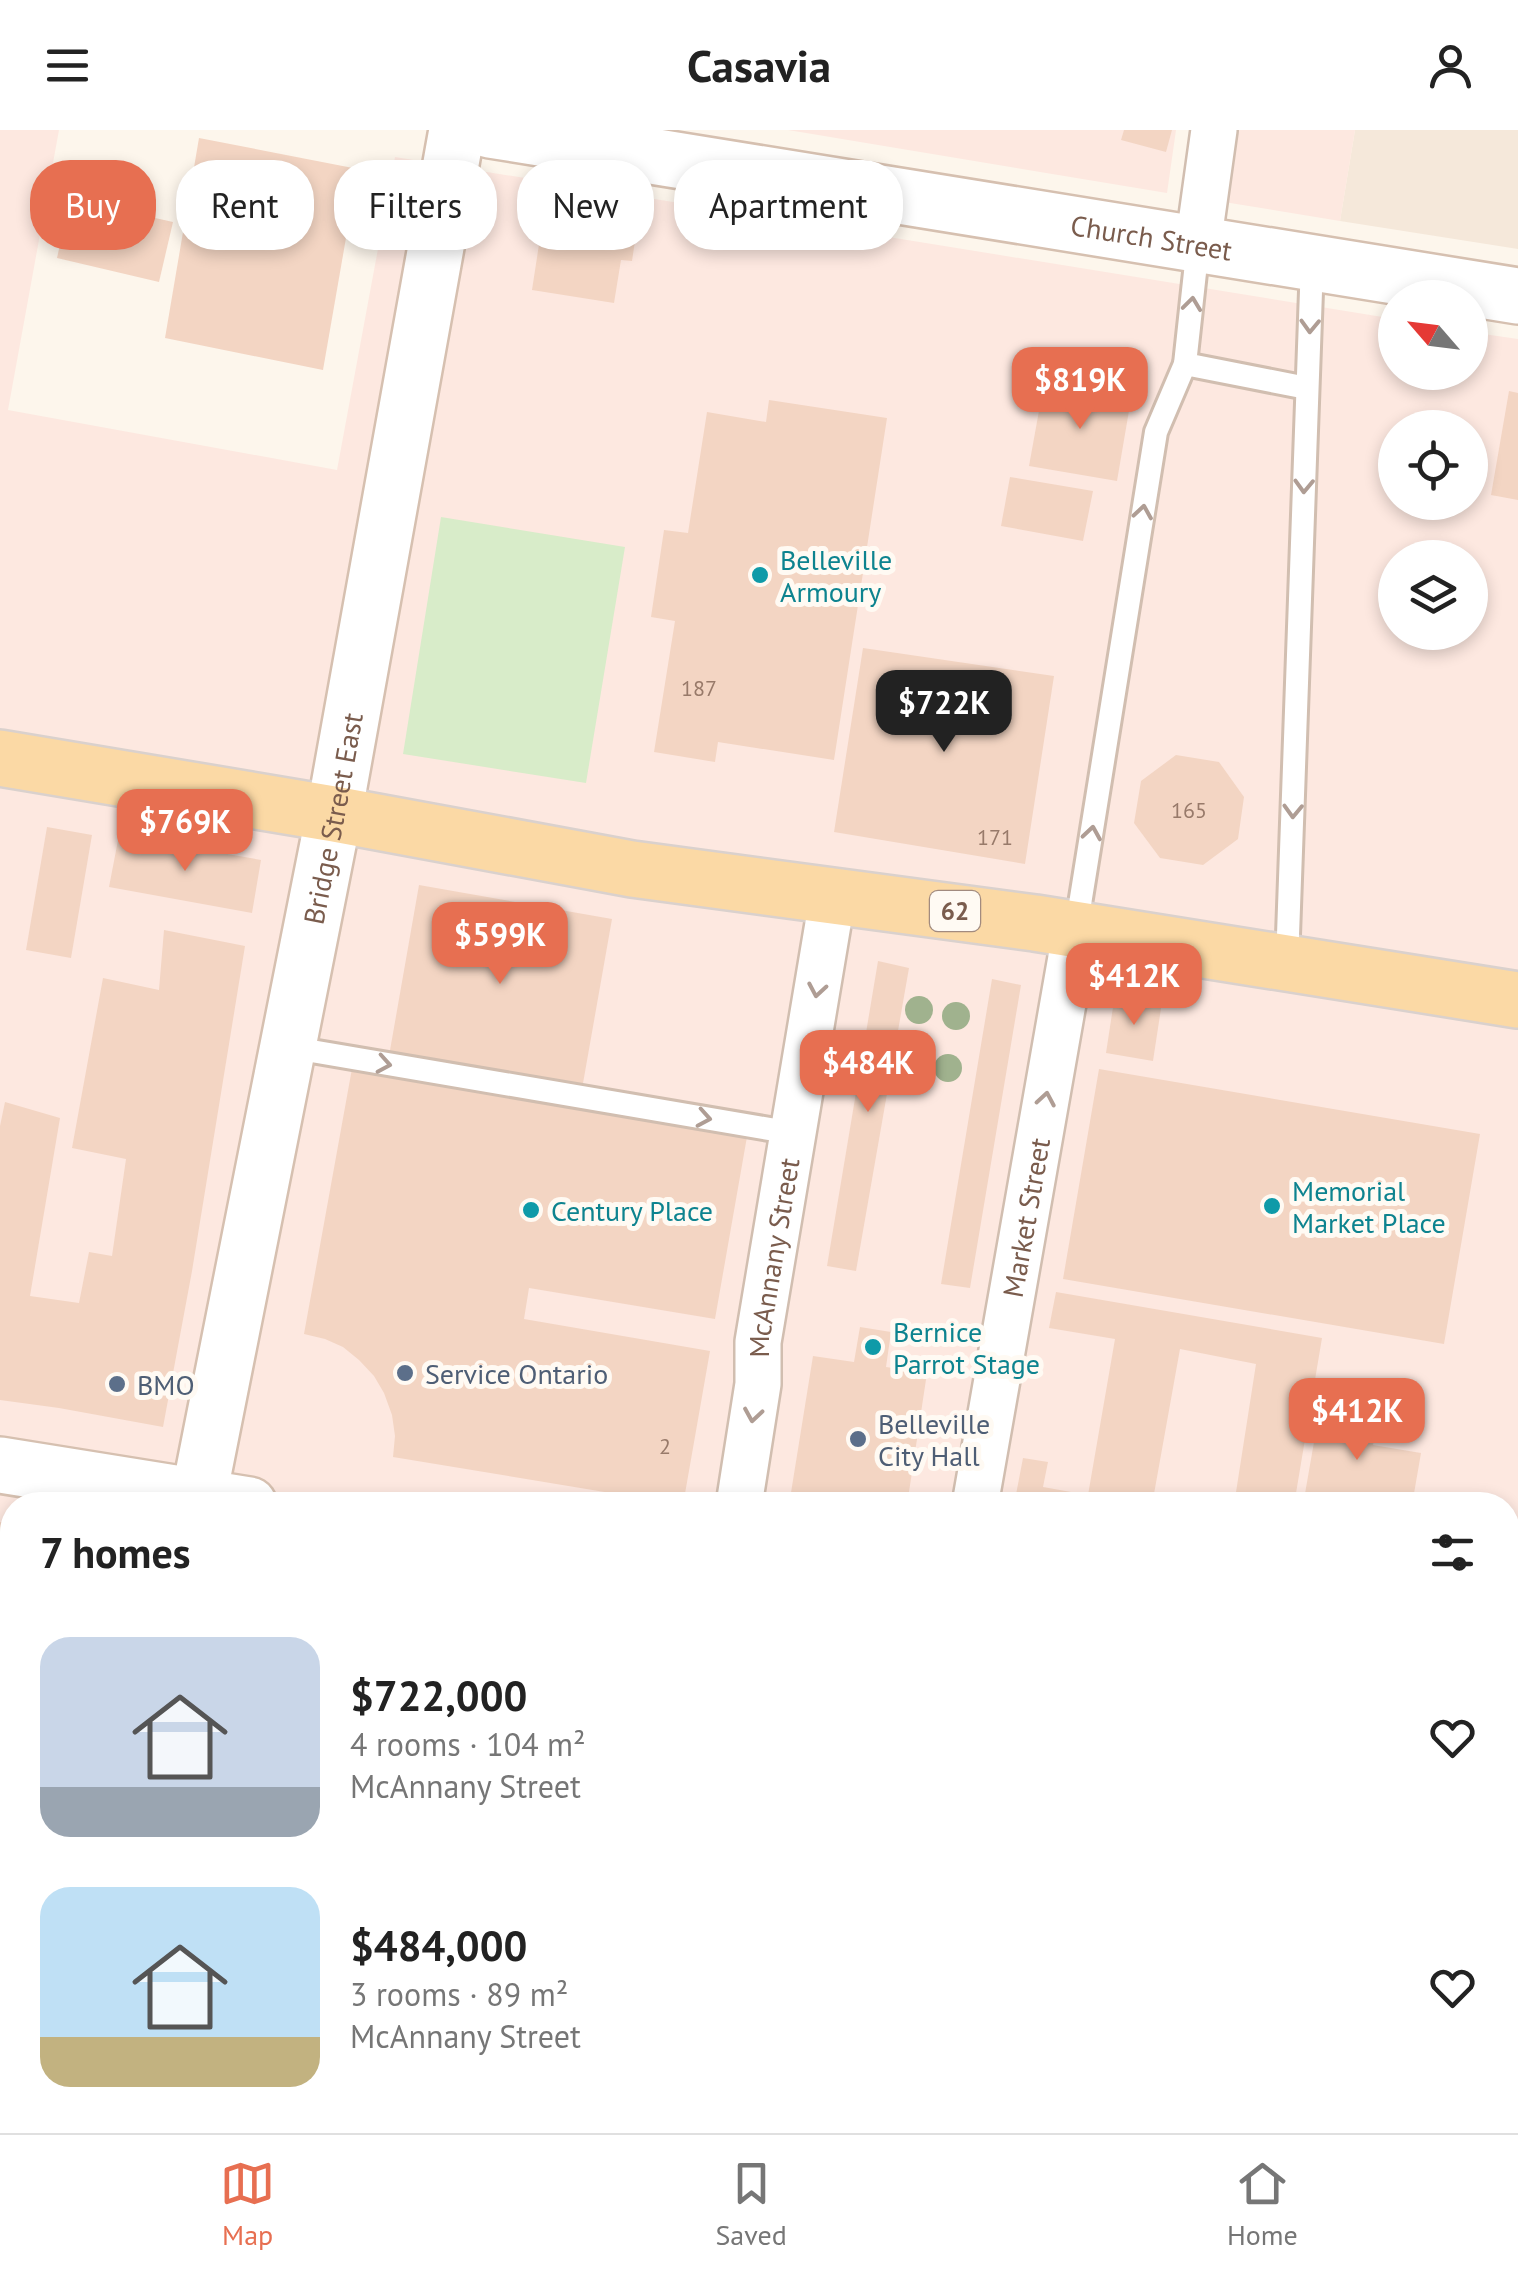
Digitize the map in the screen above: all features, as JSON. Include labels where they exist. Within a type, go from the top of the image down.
[{"type":"main road","name":"62","points":[[0,758],[632,869],[1076,929],[1518,1000]]},
{"type":"street","name":"Bridge Street East","points":[[217,1492],[288,1047],[334,814],[456,130]]},
{"type":"street","name":"Church Street","points":[[490,130],[1518,296]]},
{"type":"street","points":[[1198,245],[1214,130]]},
{"type":"street","name":"McAnnany Street","points":[[741,1492],[758,1384],[758,1342],[834,894]]},
{"type":"street","name":"Market Street","points":[[977,1492],[1076,929]]},
{"type":"street","points":[[0,1465],[157,1492]]},
{"type":"lane","points":[[1076,929],[1156,432],[1185,364],[1198,245]]},
{"type":"lane","points":[[1288,962],[1312,263]]},
{"type":"lane","points":[[1185,364],[1308,388]]},
{"type":"lane","points":[[288,1047],[793,1132]]},
{"type":"shaded area","points":[[0,130],[59,130],[54,160],[30,160],[30,250],[37,250],[8,410],[337,470],[378,250],[497,250],[497,174],[517,177],[517,250],[654,250],[654,199],[674,202],[674,250],[903,250],[903,239],[1378,316],[1378,390],[1488,390],[1488,335],[1518,339],[1518,1492],[0,1492]]},
{"type":"shaded area","points":[[788,130],[1176,130],[1167,193]]},
{"type":"shaded area","points":[[1235,130],[1355,130],[1340,221],[1224,202]]},
{"type":"shaded area","points":[[1355,130],[1518,130],[1518,249],[1340,221]]},
{"type":"green space","points":[[441,517],[625,547],[586,783],[403,754]]},
{"type":"building","points":[[1124,130],[1172,130],[1166,152],[1121,140]]},
{"type":"building","points":[[199,138],[312,160],[195,160]]},
{"type":"building","points":[[314,160],[334,164],[334,250],[344,250],[323,370],[165,338],[180,250],[314,250]]},
{"type":"building","points":[[156,218],[173,222],[159,282],[57,258],[59,250],[156,250]]},
{"type":"building","points":[[538,250],[634,250],[632,261],[621,260],[614,303],[532,290]]},
{"type":"building","points":[[1044,383],[1131,399],[1117,481],[1029,466]]},
{"type":"building","points":[[1509,391],[1518,393],[1518,500],[1491,495]]},
{"type":"building","name":"Belleville Armoury","points":[[769,400],[887,418],[834,760],[718,742],[715,762],[654,752],[675,621],[651,617],[664,530],[688,533],[707,412],[766,422]]},
{"type":"building","points":[[1010,477],[1093,491],[1083,541],[1001,526]]},
{"type":"building","points":[[863,648],[1054,676],[1025,864],[834,832]]},
{"type":"building","points":[[1176,755],[1219,762],[1244,797],[1238,839],[1203,865],[1160,858],[1134,823],[1141,781]]},
{"type":"building","points":[[47,827],[92,835],[71,958],[26,950]]},
{"type":"building","points":[[119,835],[261,860],[252,913],[109,887]]},
{"type":"building","points":[[419,885],[612,919],[582,1089],[389,1056]]},
{"type":"building","points":[[164,930],[245,946],[163,1427],[0,1400],[0,1126],[5,1102],[60,1118],[30,1296],[79,1303],[89,1252],[112,1256],[126,1159],[72,1148],[103,978],[159,990]]},
{"type":"building","points":[[878,961],[909,968],[856,1271],[827,1266]]},
{"type":"building","points":[[992,979],[1021,985],[970,1288],[941,1284]]},
{"type":"building","points":[[1115,994],[1162,1002],[1153,1061],[1106,1053]]},
{"type":"building","name":"Century Place","points":[[353,1063],[748,1131],[715,1319],[529,1288],[524,1319],[710,1351],[685,1492],[604,1492],[393,1457],[392,1415],[374,1376],[343,1347],[304,1334]]},
{"type":"building","name":"Memorial Market Place","points":[[1099,1069],[1480,1134],[1444,1344],[1063,1279]]},
{"type":"building","points":[[1056,1292],[1322,1338],[1296,1492],[1236,1492],[1256,1364],[1180,1349],[1154,1492],[1089,1492],[1115,1339],[1049,1328]]},
{"type":"building","name":"Belleville City Hall","points":[[860,1327],[891,1332],[886,1367],[927,1373],[909,1492],[791,1492],[813,1356],[854,1362]]},
{"type":"building","points":[[1321,1402],[1379,1412],[1373,1445],[1421,1453],[1414,1492],[1305,1492]]},
{"type":"building","points":[[1023,1458],[1048,1462],[1043,1487],[1071,1492],[1016,1492]]},
{"type":"place","name":"Belleville Armoury","points":[[760,575]]},
{"type":"place","name":"Memorial Market Place","points":[[1272,1206]]},
{"type":"place","name":"Century Place","points":[[531,1210]]},
{"type":"place","name":"Bernice Parrot Stage","points":[[873,1347]]},
{"type":"place","name":"Service Ontario","points":[[405,1373]]},
{"type":"place","name":"BMO","points":[[117,1384]]},
{"type":"place","name":"Belleville City Hall","points":[[858,1439]]}]
